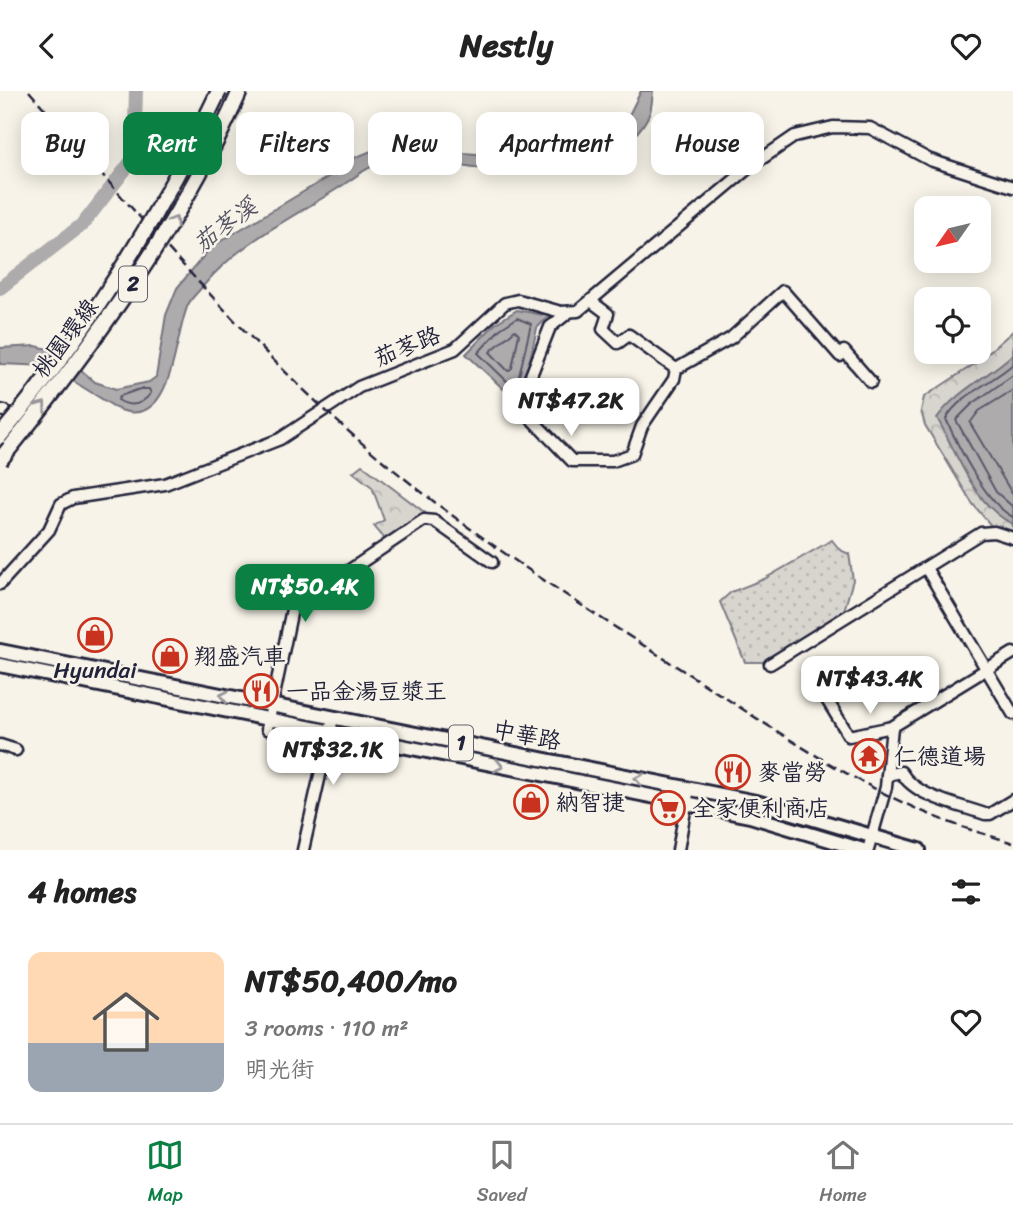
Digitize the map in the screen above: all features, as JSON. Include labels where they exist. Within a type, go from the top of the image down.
[{"type":"highway","name":"桃園環線","points":[[0,436],[71,344],[162,202],[219,91]]},
{"type":"highway","name":"桃園環線","points":[[0,460],[138,277],[179,212],[240,91]]},
{"type":"main road","name":"中華路","points":[[0,651],[756,802],[919,850]]},
{"type":"main road","name":"中華路","points":[[0,666],[268,725],[330,733],[686,804],[779,824],[865,850]]},
{"type":"street","points":[[871,382],[844,351],[840,356],[783,291],[731,338],[676,369],[674,379],[642,426],[632,454],[613,461],[572,461],[519,406],[550,327],[569,312],[592,302],[751,166],[795,136],[833,127],[870,128],[930,160],[1013,187]]},
{"type":"street","name":"茄苳路","points":[[0,584],[49,530],[61,503],[73,498],[165,484],[280,439],[359,387],[455,349],[505,303],[518,300],[569,312]]},
{"type":"street","points":[[592,302],[608,314],[603,329],[618,343],[629,335],[676,369]]},
{"type":"street","points":[[268,725],[292,609],[424,520],[434,521],[492,562]]},
{"type":"street","points":[[771,664],[981,533],[994,532],[1013,538]]},
{"type":"street","points":[[926,568],[1013,714]]},
{"type":"street","points":[[820,682],[818,685],[822,694],[849,736],[892,727],[1013,653]]},
{"type":"street","points":[[303,850],[333,718]]},
{"type":"street","points":[[865,850],[872,835],[887,775],[892,727]]},
{"type":"street","points":[[0,745],[16,750]]},
{"type":"street","points":[[887,775],[901,772],[906,780],[936,797],[985,814],[990,814],[1013,800]]},
{"type":"street","points":[[678,850],[689,789]]},
{"type":"green space","points":[[1013,331],[1013,534],[992,527],[972,503],[925,425],[921,411],[924,397],[974,364],[991,364],[991,350]]},
{"type":"green space","points":[[362,465],[428,515],[387,542],[374,526],[384,520],[372,487],[353,472]]},
{"type":"green space","points":[[832,540],[840,550],[849,554],[853,580],[843,614],[767,662],[745,662],[720,602],[731,592],[764,579]]},
{"type":"water","points":[[641,91],[653,91],[648,117],[637,131],[637,112],[630,112]]},
{"type":"water","points":[[368,152],[368,169],[239,252],[221,267],[191,300],[183,319],[169,377],[151,407],[137,412],[118,409],[49,366],[0,364],[0,348],[36,346],[60,352],[95,382],[116,389],[149,382],[156,377],[166,315],[177,288],[211,247],[330,175],[354,175],[354,158]]},
{"type":"water","points":[[462,153],[476,154],[476,167],[462,165]]},
{"type":"water","points":[[517,310],[549,316],[537,328],[523,392],[512,397],[466,354],[496,323]]},
{"type":"water","points":[[1013,354],[1013,524],[1000,516],[978,492],[937,418],[953,400]]},
{"type":"waterway","points":[[0,288],[83,224],[134,158],[136,91]]},
{"type":"railway","points":[[29,91],[173,254],[247,333],[324,409],[410,483],[501,551],[595,614],[844,772],[941,819],[1013,843]]},
{"type":"place","name":"Hyundai","points":[[95,635]]},
{"type":"place","name":"翔盛汽車","points":[[170,656]]},
{"type":"place","name":"一品金湯豆漿王","points":[[261,691]]},
{"type":"place","name":"仁德道場","points":[[869,756]]},
{"type":"place","name":"麥當勞","points":[[733,772]]},
{"type":"place","name":"納智捷","points":[[531,802]]},
{"type":"place","name":"全家便利商店","points":[[668,808]]},
{"type":"water label","name":"茄苳溪","points":[[225,225]]}]
